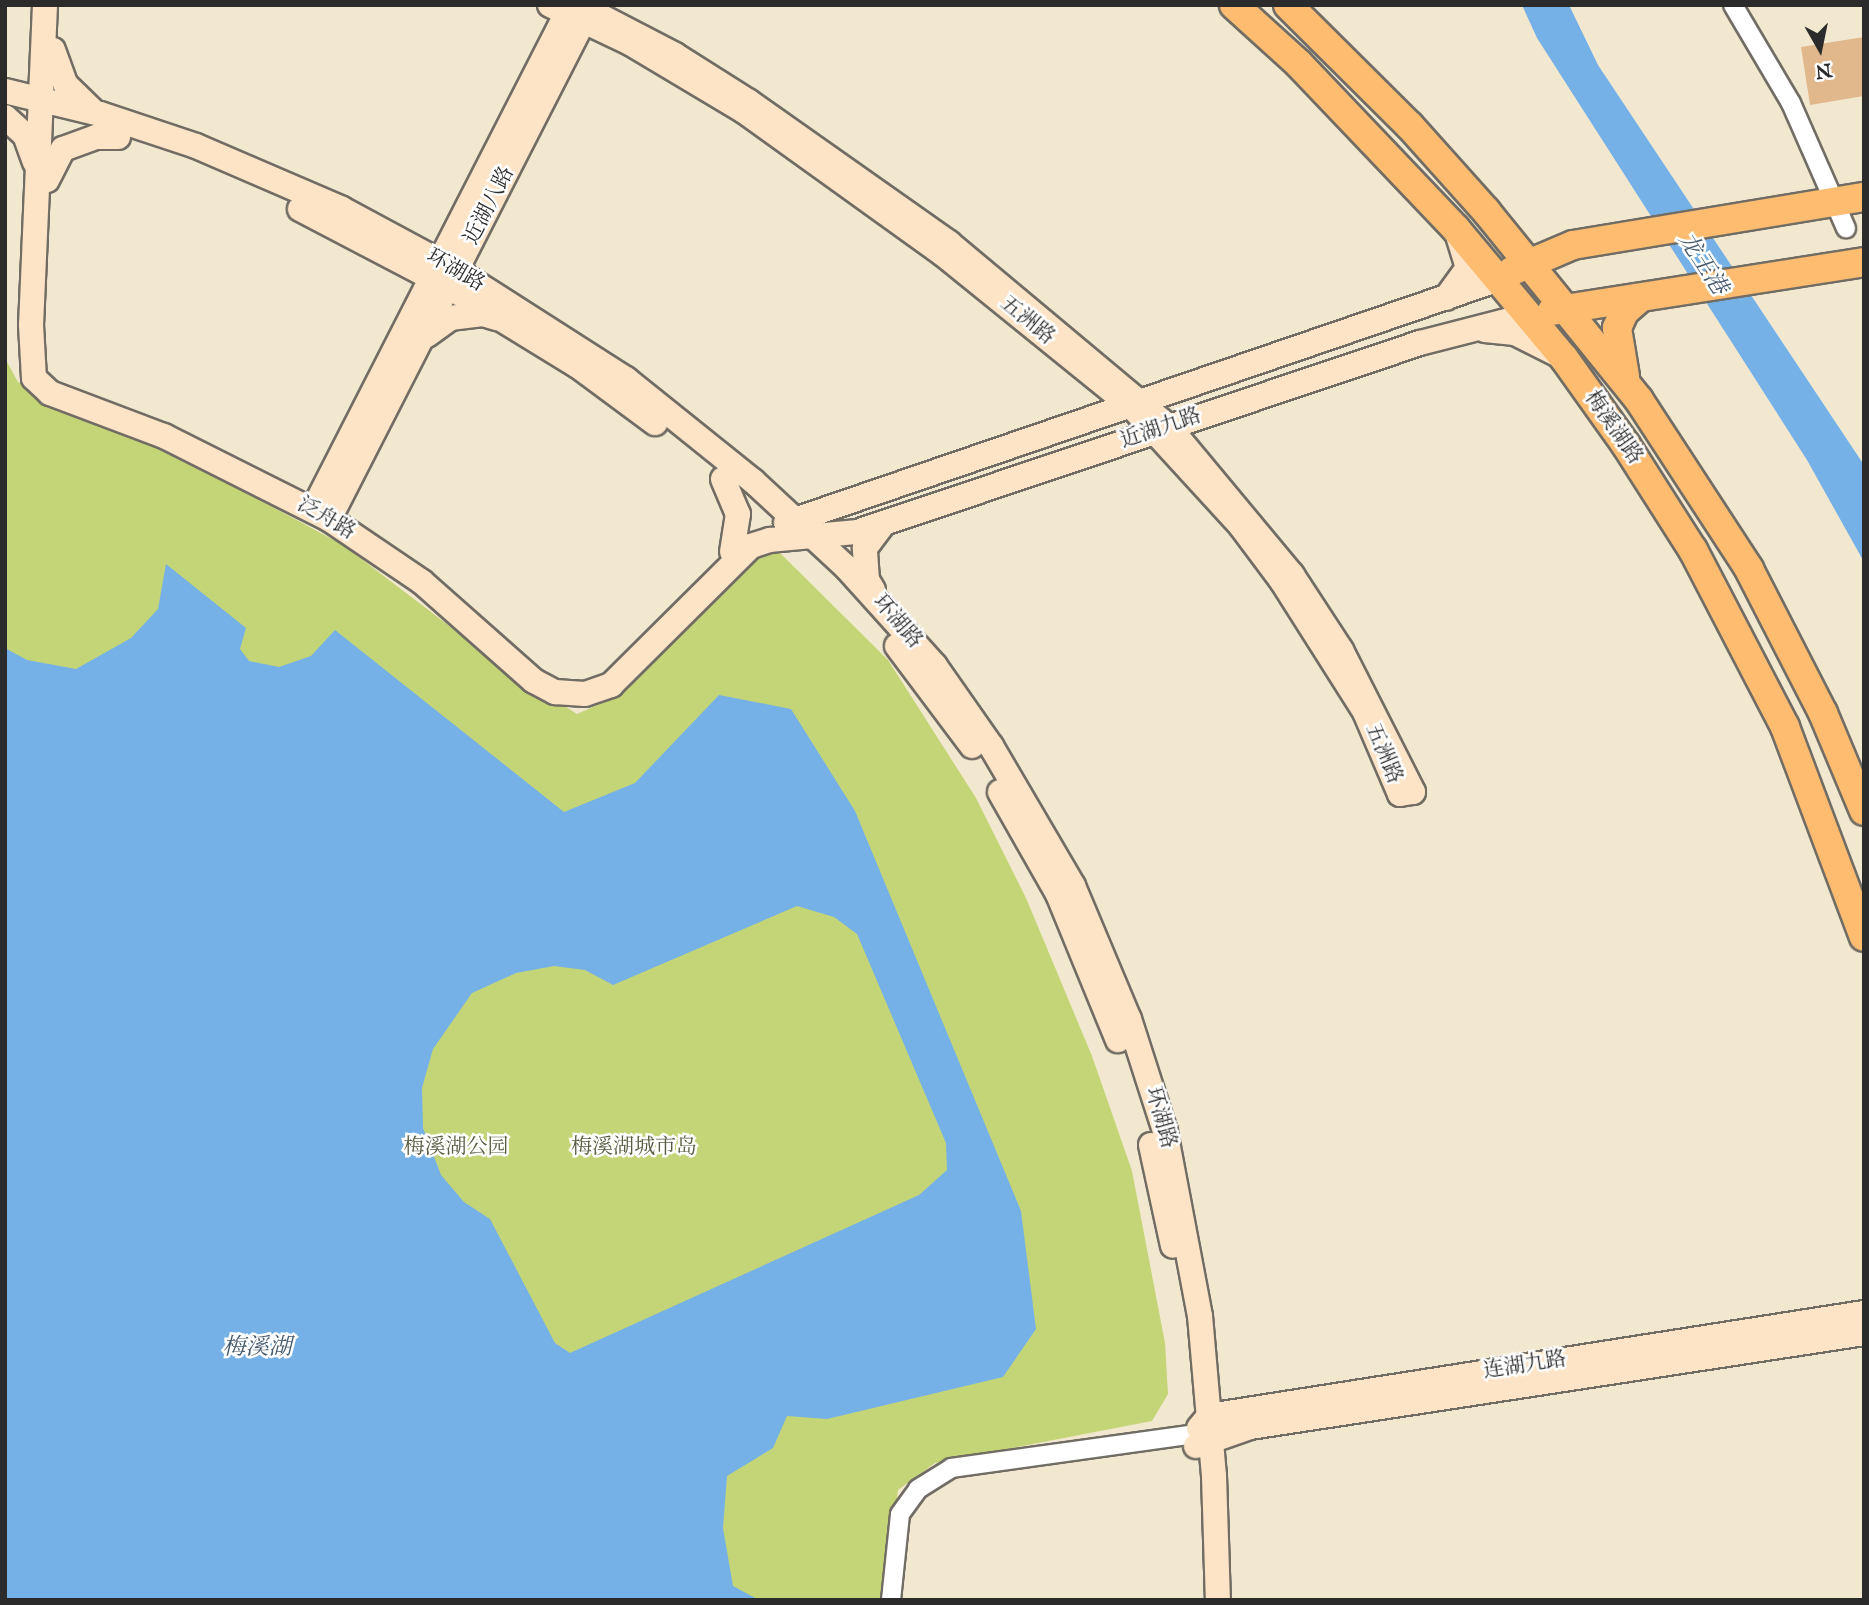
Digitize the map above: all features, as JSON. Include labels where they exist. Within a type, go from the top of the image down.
[{"type":"main road","points":[[45,5],[48,45],[66,85],[86,107],[100,114]]},
{"type":"main road","points":[[5,83],[32,67],[48,45],[55,5]]},
{"type":"main road","points":[[538,5],[555,57],[597,41],[633,38]]},
{"type":"main road","name":"梅溪湖路","points":[[1234,5],[1298,63],[1456,229],[1499,279],[1564,358],[1671,515],[1740,637],[1785,727],[1864,937]]},
{"type":"main road","name":"梅溪湖路","points":[[1288,5],[1410,126],[1568,308],[1632,392],[1749,569],[1823,713],[1864,811]]},
{"type":"main road","points":[[581,9],[633,38]]},
{"type":"main road","name":"近湖八路","points":[[323,511],[581,9]]},
{"type":"main road","name":"五洲路","points":[[581,9],[633,38],[744,111],[943,254],[1138,405],[1163,429],[1217,483],[1292,575],[1340,650],[1413,792],[1400,794],[1365,712],[1282,581],[1185,463],[1163,429]]},
{"type":"main road","name":"泛舟路","points":[[48,45],[30,356],[34,378],[50,393],[164,436],[370,536],[453,597],[538,671],[574,686],[608,675],[741,549]]},
{"type":"main road","name":"环湖路","points":[[5,91],[45,109],[279,198],[393,247]]},
{"type":"main road","name":"环湖路","points":[[5,109],[45,109],[100,114],[208,151],[445,275],[625,379],[753,481],[887,634],[971,745],[1030,842],[1084,951],[1128,1068],[1158,1176],[1180,1289],[1203,1434],[1218,1600]]},
{"type":"main road","points":[[5,117],[25,135],[42,178]]},
{"type":"main road","points":[[42,178],[63,149],[96,137],[118,137]]},
{"type":"main road","name":"泛舟路","points":[[42,178],[41,338],[49,374],[81,398],[196,442],[284,486],[422,582],[542,687],[575,695],[611,685],[741,549]]},
{"type":"main road","points":[[1499,279],[1528,262],[1595,241],[1864,197]]},
{"type":"main road","points":[[1491,218],[1533,239],[1595,241]]},
{"type":"main road","points":[[470,224],[479,274],[503,310],[450,318],[417,331],[410,284],[393,247],[436,237],[470,224]]},
{"type":"main road","points":[[1446,298],[1461,284],[1468,268],[1456,229]]},
{"type":"main road","points":[[1529,315],[1864,262]]},
{"type":"main road","name":"近湖九路","points":[[799,535],[871,496],[1499,279]]},
{"type":"main road","points":[[1632,392],[1620,366],[1617,328],[1624,312],[1640,298]]},
{"type":"main road","name":"环湖路","points":[[503,310],[799,535],[879,600],[935,666],[991,746],[1045,833],[1111,971],[1165,1130],[1180,1194],[1199,1304],[1203,1434],[1201,1600]]},
{"type":"main road","name":"近湖九路","points":[[799,535],[884,523],[1457,331],[1529,315]]},
{"type":"main road","points":[[1457,331],[1515,333],[1564,358]]},
{"type":"main road","points":[[1087,423],[1105,407],[1105,378],[1147,388],[1194,386]]},
{"type":"main road","points":[[1217,483],[1202,433],[1218,411]]},
{"type":"main road","points":[[1101,450],[1151,449],[1185,463]]},
{"type":"main road","points":[[284,486],[310,484],[344,472],[352,509],[370,536]]},
{"type":"main road","points":[[723,479],[738,514],[741,549],[799,535]]},
{"type":"main road","points":[[753,481],[793,499],[871,496]]},
{"type":"main road","points":[[879,600],[867,580],[865,548],[884,523]]},
{"type":"main road","name":"连湖九路","points":[[1203,1434],[1864,1313]]},
{"type":"main road","name":"连湖九路","points":[[1203,1434],[1864,1333]]},
{"type":"street","points":[[1733,5],[1791,103],[1846,228]]},
{"type":"street","points":[[891,1600],[900,1514],[918,1489],[951,1468],[1203,1434]]},
{"type":"green space","name":"梅溪湖","points":[[5,332],[7,362],[18,382],[61,406],[174,454],[343,545],[502,666],[577,714],[622,694],[748,556],[779,552],[888,660],[976,798],[1026,898],[1092,1056],[1132,1171],[1165,1343],[1168,1394],[1152,1421],[935,1463],[898,1490],[885,1600],[5,1600]]},
{"type":"water","name":"龙王港","points":[[1522,5],[1569,5],[1598,65],[1864,465],[1864,562],[1807,460],[1537,38]]},
{"type":"water","name":"梅溪湖","points":[[166,564],[246,628],[240,649],[249,661],[279,667],[311,656],[335,630],[564,812],[635,783],[719,695],[791,709],[855,811],[1021,1211],[1036,1329],[1003,1377],[827,1419],[787,1416],[773,1448],[727,1476],[723,1528],[733,1586],[759,1600],[5,1600],[5,648],[27,660],[76,669],[131,638],[158,609]],"holes":[[[797,906],[834,917],[857,934],[946,1143],[947,1170],[919,1195],[570,1353],[555,1343],[490,1219],[464,1202],[441,1175],[423,1128],[422,1088],[433,1049],[472,993],[516,973],[554,966],[585,970],[613,985]]]},
{"type":"building","points":[[1864,37],[1864,96],[1810,105],[1801,47]]},
{"type":"park label","name":"梅溪湖公园","points":[[456,1148]]},
{"type":"park label","name":"梅溪湖城市岛","points":[[634,1148]]}]
